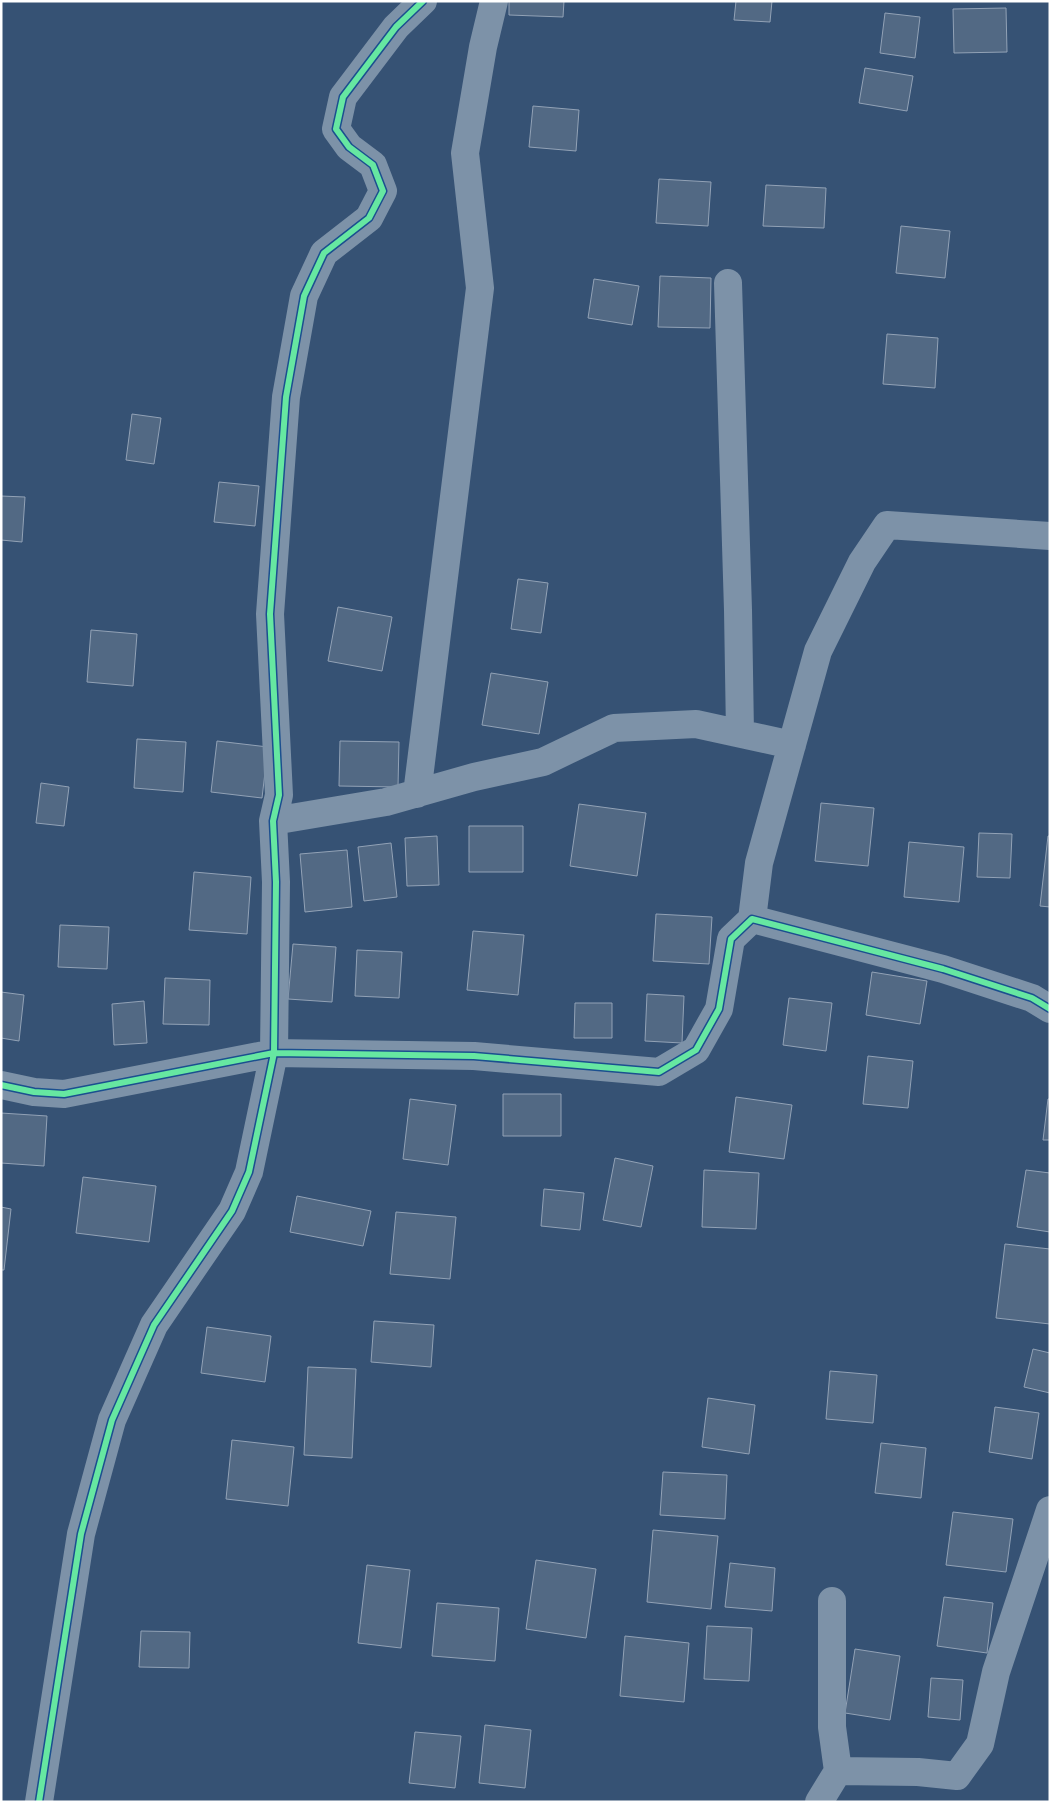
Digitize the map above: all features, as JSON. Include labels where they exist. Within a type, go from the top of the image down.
[{"type":"street","points":[[40,1802],[81,1534],[112,1420],[154,1325],[232,1212],[248,1172],[274,1053],[276,882],[273,821],[279,795],[270,614],[286,397],[304,296],[324,253],[369,218],[383,190],[373,165],[349,147],[336,129],[343,97],[396,27],[422,1]]},
{"type":"street","points":[[417,794],[480,288],[465,153],[483,47],[494,1]]},
{"type":"street","points":[[728,283],[740,733]]},
{"type":"street","points":[[1,1086],[34,1092],[64,1094],[274,1053],[474,1056],[659,1072],[696,1050],[719,1009],[731,939],[752,919],[759,863],[818,652],[862,562],[887,525],[1050,536]]},
{"type":"street","points":[[273,821],[386,802],[474,777],[543,762],[614,728],[696,724],[792,745]]},
{"type":"street","points":[[752,919],[943,969],[1032,998],[1050,1009]]},
{"type":"street","points":[[838,1771],[918,1772],[957,1776],[980,1744],[996,1672],[1050,1510]]},
{"type":"street","points":[[819,1802],[838,1771],[832,1727],[832,1601]]},
{"type":"building","points":[[509,1],[564,1],[563,17],[509,15]]},
{"type":"building","points":[[736,1],[772,1],[770,22],[734,20]]},
{"type":"building","points":[[1006,8],[1007,52],[954,53],[953,9]]},
{"type":"building","points":[[885,13],[920,17],[915,58],[880,53]]},
{"type":"building","points":[[865,68],[913,76],[907,111],[859,103]]},
{"type":"building","points":[[533,106],[579,110],[576,151],[529,147]]},
{"type":"building","points":[[659,179],[711,182],[708,226],[656,223]]},
{"type":"building","points":[[766,185],[826,188],[824,228],[763,226]]},
{"type":"building","points":[[901,226],[950,231],[945,278],[896,273]]},
{"type":"building","points":[[660,276],[711,278],[710,328],[658,327]]},
{"type":"building","points":[[594,279],[639,286],[632,325],[588,318]]},
{"type":"building","points":[[887,334],[938,338],[935,388],[883,384]]},
{"type":"building","points":[[132,414],[161,418],[154,464],[126,460]]},
{"type":"building","points":[[219,482],[259,486],[255,526],[214,522]]},
{"type":"building","points":[[1,496],[25,497],[22,542],[1,540]]},
{"type":"building","points":[[518,579],[548,583],[541,633],[511,629]]},
{"type":"building","points":[[338,607],[392,617],[382,671],[328,661]]},
{"type":"building","points":[[91,630],[137,634],[133,686],[87,682]]},
{"type":"building","points":[[491,673],[548,682],[539,734],[482,725]]},
{"type":"building","points":[[137,739],[186,742],[183,792],[134,788]]},
{"type":"building","points":[[217,741],[268,747],[262,798],[211,792]]},
{"type":"building","points":[[340,741],[399,742],[398,787],[339,786]]},
{"type":"building","points":[[41,783],[69,787],[64,826],[36,823]]},
{"type":"building","points":[[821,803],[874,808],[868,866],[815,861]]},
{"type":"building","points":[[579,804],[646,813],[637,876],[570,866]]},
{"type":"building","points":[[469,826],[523,826],[523,872],[469,872]]},
{"type":"building","points":[[979,833],[1012,834],[1010,878],[977,877]]},
{"type":"building","points":[[437,836],[439,885],[407,886],[405,838]]},
{"type":"building","points":[[1048,836],[1050,836],[1050,907],[1040,906]]},
{"type":"building","points":[[909,842],[964,847],[959,902],[904,897]]},
{"type":"building","points":[[391,843],[397,897],[364,901],[358,847]]},
{"type":"building","points":[[347,850],[352,907],[305,912],[300,854]]},
{"type":"building","points":[[194,872],[251,877],[247,934],[189,930]]},
{"type":"building","points":[[656,914],[712,917],[709,964],[653,961]]},
{"type":"building","points":[[60,925],[109,927],[107,969],[58,967]]},
{"type":"building","points":[[473,931],[524,935],[518,995],[467,990]]},
{"type":"building","points":[[293,944],[336,947],[332,1002],[288,999]]},
{"type":"building","points":[[357,950],[402,952],[399,998],[355,996]]},
{"type":"building","points":[[872,972],[927,981],[920,1024],[866,1015]]},
{"type":"building","points":[[165,978],[210,980],[209,1025],[163,1024]]},
{"type":"building","points":[[1,992],[24,995],[19,1041],[1,1038]]},
{"type":"building","points":[[647,994],[684,996],[682,1043],[645,1041]]},
{"type":"building","points":[[789,998],[832,1003],[826,1051],[783,1045]]},
{"type":"building","points":[[144,1001],[147,1043],[114,1045],[112,1004]]},
{"type":"building","points":[[575,1003],[612,1003],[612,1038],[574,1038]]},
{"type":"building","points":[[868,1056],[913,1061],[908,1108],[863,1104]]},
{"type":"building","points":[[503,1094],[561,1094],[561,1136],[503,1136]]},
{"type":"building","points":[[736,1097],[792,1105],[784,1159],[729,1152]]},
{"type":"building","points":[[410,1099],[456,1105],[448,1165],[403,1159]]},
{"type":"building","points":[[1048,1099],[1050,1099],[1050,1140],[1043,1140]]},
{"type":"building","points":[[1,1113],[47,1116],[44,1166],[1,1163]]},
{"type":"building","points":[[615,1158],[653,1166],[641,1227],[603,1220]]},
{"type":"building","points":[[704,1170],[759,1173],[756,1229],[702,1227]]},
{"type":"building","points":[[1026,1170],[1050,1173],[1050,1232],[1017,1227]]},
{"type":"building","points":[[83,1177],[156,1186],[149,1242],[76,1233]]},
{"type":"building","points":[[544,1189],[584,1193],[580,1230],[541,1226]]},
{"type":"building","points":[[297,1196],[371,1211],[363,1246],[290,1232]]},
{"type":"building","points":[[1,1207],[11,1209],[4,1270],[1,1270]]},
{"type":"building","points":[[396,1212],[456,1217],[450,1279],[390,1274]]},
{"type":"building","points":[[1005,1244],[1050,1249],[1050,1324],[996,1318]]},
{"type":"building","points":[[374,1321],[434,1325],[431,1367],[371,1362]]},
{"type":"building","points":[[207,1327],[271,1336],[265,1382],[201,1373]]},
{"type":"building","points":[[1033,1349],[1050,1353],[1050,1393],[1024,1387]]},
{"type":"building","points":[[308,1367],[356,1369],[352,1458],[304,1455]]},
{"type":"building","points":[[830,1371],[877,1375],[873,1423],[826,1419]]},
{"type":"building","points":[[708,1398],[755,1405],[749,1454],[702,1447]]},
{"type":"building","points":[[995,1407],[1039,1413],[1032,1459],[989,1452]]},
{"type":"building","points":[[232,1440],[294,1447],[288,1506],[226,1499]]},
{"type":"building","points":[[881,1443],[926,1448],[921,1498],[875,1493]]},
{"type":"building","points":[[663,1472],[727,1475],[725,1519],[660,1515]]},
{"type":"building","points":[[953,1512],[1013,1519],[1006,1572],[946,1565]]},
{"type":"building","points":[[653,1530],[718,1536],[711,1609],[647,1602]]},
{"type":"building","points":[[536,1560],[596,1569],[586,1638],[526,1629]]},
{"type":"building","points":[[730,1563],[775,1568],[772,1611],[725,1607]]},
{"type":"building","points":[[367,1565],[410,1570],[401,1648],[358,1643]]},
{"type":"building","points":[[944,1597],[993,1603],[987,1653],[937,1646]]},
{"type":"building","points":[[437,1603],[499,1608],[495,1661],[432,1656]]},
{"type":"building","points":[[707,1626],[752,1628],[749,1681],[704,1679]]},
{"type":"building","points":[[141,1631],[190,1632],[189,1668],[139,1667]]},
{"type":"building","points":[[625,1636],[689,1643],[684,1702],[620,1696]]},
{"type":"building","points":[[855,1649],[900,1656],[890,1720],[845,1713]]},
{"type":"building","points":[[931,1678],[963,1680],[960,1720],[928,1717]]},
{"type":"building","points":[[485,1725],[531,1730],[525,1788],[479,1783]]},
{"type":"building","points":[[415,1732],[461,1736],[455,1788],[409,1783]]},
{"type":"cycle path","points":[[39,1802],[81,1534],[112,1420],[154,1325],[232,1211],[249,1172],[274,1053],[276,882],[273,821],[279,795],[270,614],[286,397],[304,296],[324,253],[369,218],[383,191],[373,165],[349,147],[336,129],[343,97],[396,27],[423,1]]},
{"type":"cycle path","points":[[1,1085],[34,1092],[64,1094],[274,1053],[474,1056],[659,1072],[696,1050],[719,1009],[731,939],[752,919],[943,969],[1032,998],[1050,1009]]}]
